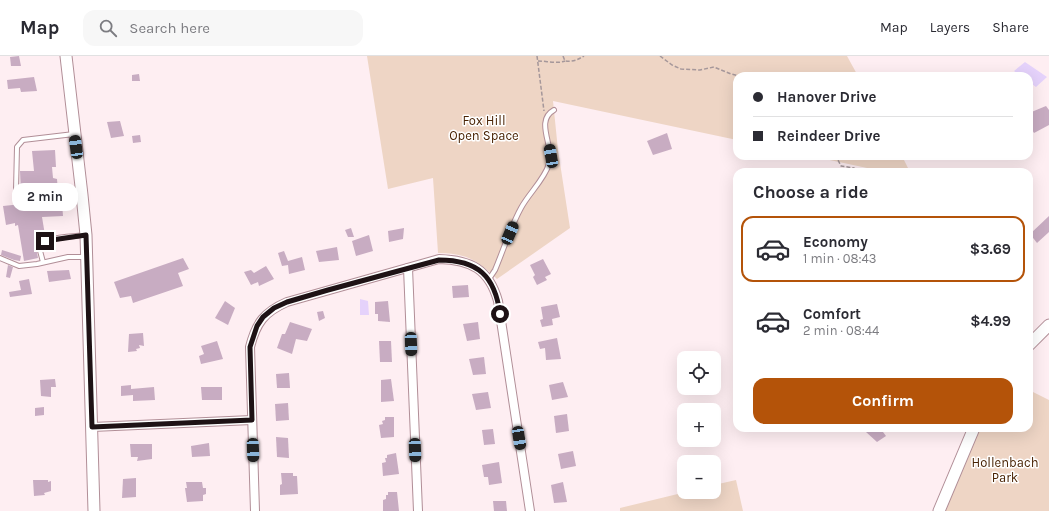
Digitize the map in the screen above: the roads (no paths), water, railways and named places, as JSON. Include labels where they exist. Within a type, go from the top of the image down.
[{"type":"street","points":[[66,56],[86,235],[94,511]]},
{"type":"street","points":[[255,511],[250,347],[257,326],[263,317],[274,308],[287,302],[439,260],[454,260],[467,263],[478,268],[495,289],[530,511]]},
{"type":"street","points":[[408,268],[418,511]]},
{"type":"street","points":[[1033,341],[1049,325]]},
{"type":"street","points":[[92,427],[252,420]]},
{"type":"street","points":[[939,511],[972,432]]},
{"type":"lane","points":[[489,280],[495,270],[521,208],[550,163],[551,156],[545,121],[549,112],[554,110]]},
{"type":"lane","points":[[74,134],[23,140],[17,147],[16,190],[18,196],[41,197],[82,195]]},
{"type":"lane","points":[[43,262],[40,247],[45,241],[86,235]]},
{"type":"lane","points":[[0,258],[19,266],[68,257],[86,257]]},
{"type":"park label","name":"Fox Hill Open Space","points":[[484,128]]},
{"type":"park label","name":"Hollenbach Park","points":[[1005,470]]}]
